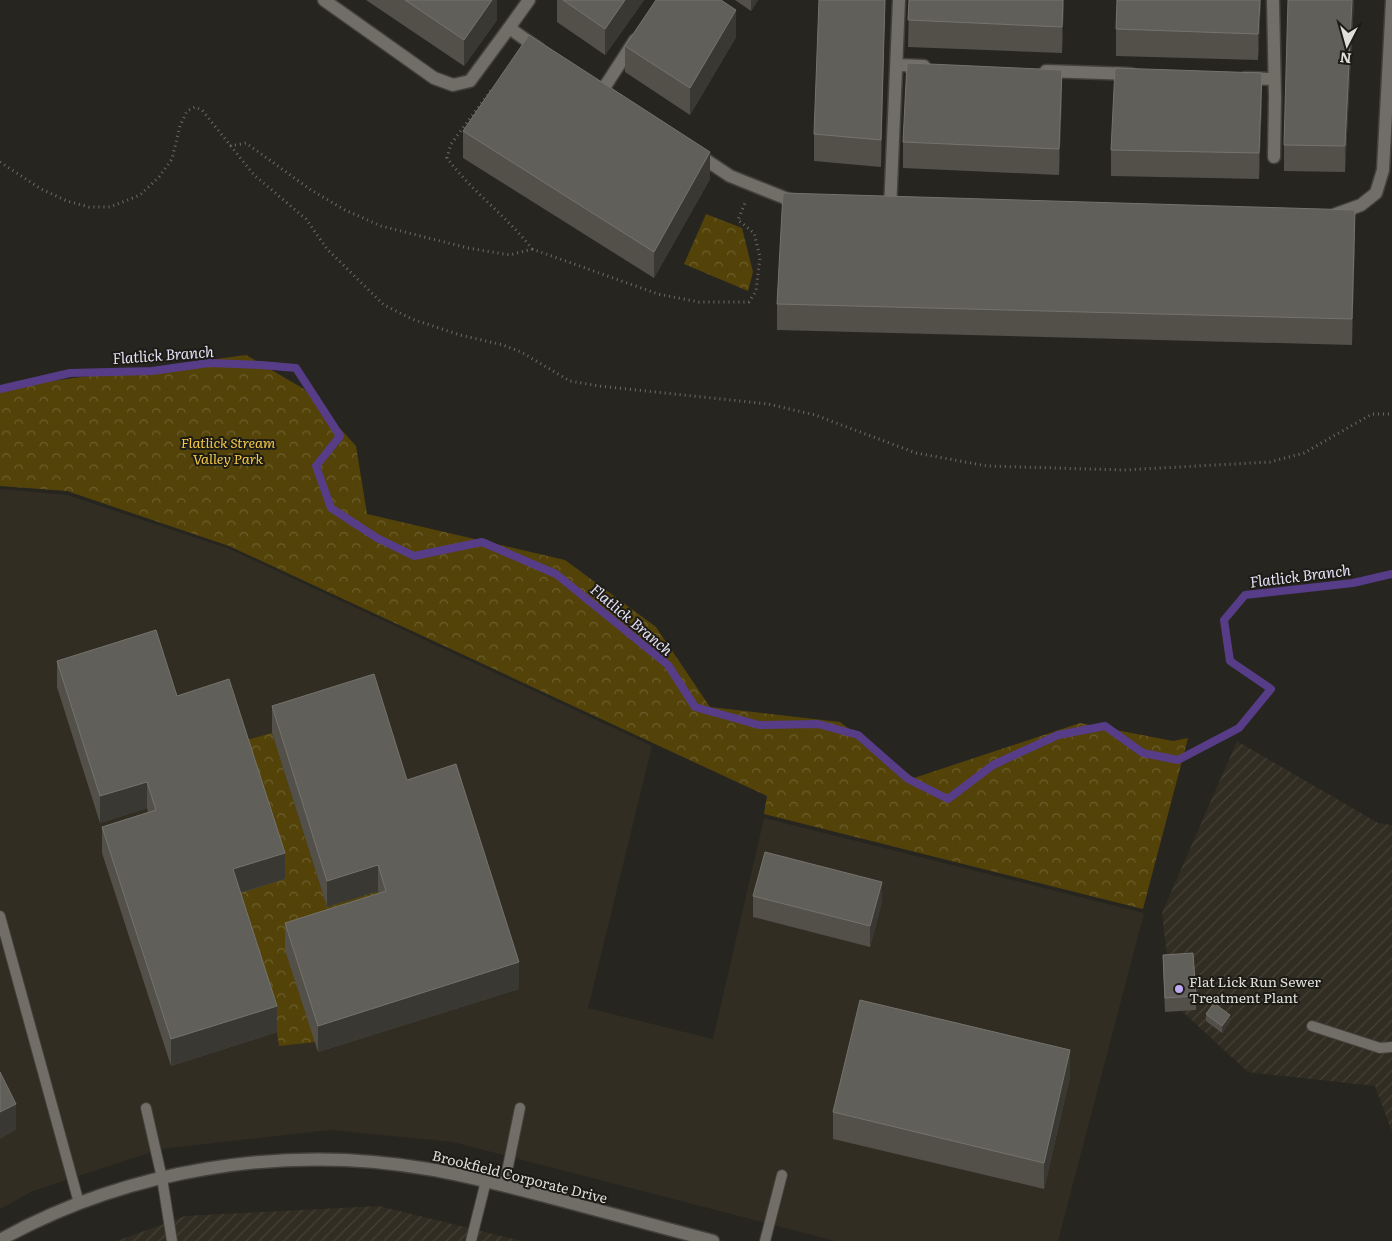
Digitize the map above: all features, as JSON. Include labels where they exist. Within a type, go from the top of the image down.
[{"type":"street","points":[[324,0],[434,78],[453,85],[470,81],[529,0]]},
{"type":"street","points":[[899,0],[897,65],[885,209],[905,210]]},
{"type":"street","points":[[1273,0],[1274,157]]},
{"type":"street","points":[[1320,214],[1339,214],[1361,206],[1376,193],[1383,170],[1392,1]]},
{"type":"street","points":[[509,28],[553,58]]},
{"type":"street","points":[[602,91],[639,33]]},
{"type":"street","points":[[897,65],[937,66]]},
{"type":"street","points":[[1036,70],[1145,74]]},
{"type":"street","points":[[1234,78],[1274,79]]},
{"type":"street","points":[[690,150],[730,176],[790,200],[815,204]]},
{"type":"street","name":"Brookfield Corporate Drive","points":[[0,1240],[48,1215],[102,1195],[162,1178],[240,1164],[287,1160],[333,1160],[380,1162],[426,1168],[486,1181],[713,1241]]},
{"type":"lane","points":[[0,916],[80,1203]]},
{"type":"lane","points":[[1312,1026],[1380,1048],[1392,1047]]},
{"type":"lane","points":[[146,1108],[162,1178],[172,1241]]},
{"type":"lane","points":[[504,1186],[520,1108]]},
{"type":"lane","points":[[765,1241],[782,1175]]},
{"type":"lane","points":[[471,1241],[486,1181]]},
{"type":"path","points":[[497,82],[451,144],[447,158],[468,184],[517,230],[532,249],[658,294],[698,302],[749,302],[756,291],[760,257],[754,232],[738,220],[752,185]]},
{"type":"path","points":[[0,162],[41,189],[67,201],[89,207],[110,207],[140,195],[159,177],[172,160],[180,126],[187,110],[195,107],[202,110],[254,175],[306,219],[328,249],[384,305],[412,319],[521,352],[570,381],[599,386],[768,404],[815,415],[916,453],[987,466],[1124,470],[1270,462],[1304,453],[1372,414],[1392,414]]},
{"type":"path","points":[[230,146],[246,143],[311,190],[345,210],[381,226],[468,248],[510,255],[532,249]]},
{"type":"shaded area","points":[[0,489],[67,495],[230,549],[652,746],[588,1008],[713,1039],[764,818],[1144,913],[1058,1241],[835,1241],[453,1142],[330,1130],[161,1149],[33,1191],[0,1209]]},
{"type":"shaded area","points":[[1237,741],[1378,823],[1392,825],[1392,1132],[1375,1086],[1248,1072],[1172,1002],[1162,913]]},
{"type":"shaded area","points":[[379,1206],[521,1241],[117,1241],[185,1216]]},
{"type":"green space","points":[[706,214],[742,228],[753,272],[748,291],[684,264]]},
{"type":"green space","name":"Flatlick Stream Valley Park","points":[[246,355],[304,389],[356,446],[367,514],[565,560],[656,627],[710,707],[840,722],[914,778],[1080,723],[1173,741],[1188,738],[1143,909],[764,814],[767,796],[229,546],[67,491],[0,486],[0,388]]},
{"type":"green space","points":[[272,733],[327,907],[378,891],[386,918],[315,1042],[279,1046],[277,1032],[233,895],[243,741]]},
{"type":"building","points":[[405,0],[492,0],[464,40]]},
{"type":"building","points":[[563,0],[625,0],[605,29]]},
{"type":"building","points":[[656,0],[721,0],[736,10],[690,88],[625,46]]},
{"type":"building","points":[[819,0],[885,0],[881,140],[814,134]]},
{"type":"building","points":[[909,0],[1063,0],[1062,27],[908,20]]},
{"type":"building","points":[[1117,0],[1260,0],[1258,34],[1116,29]]},
{"type":"building","points":[[1288,0],[1352,0],[1345,146],[1284,145]]},
{"type":"building","points":[[529,35],[710,152],[654,252],[463,131]]},
{"type":"building","points":[[907,63],[1062,70],[1059,149],[903,142]]},
{"type":"building","points":[[1115,68],[1262,73],[1259,153],[1111,150]]},
{"type":"building","points":[[783,193],[1355,210],[1352,319],[777,304]]},
{"type":"building","points":[[156,630],[177,696],[229,679],[285,853],[233,869],[277,1006],[171,1039],[102,827],[156,810],[147,782],[100,796],[57,661]]},
{"type":"building","points":[[374,674],[407,780],[456,764],[519,962],[318,1026],[285,923],[386,891],[378,865],[327,881],[272,706]]},
{"type":"building","points":[[765,852],[882,882],[870,926],[753,896]]},
{"type":"building","name":"Flat Lick Run Sewer Treatment Plant","points":[[1193,953],[1196,996],[1165,998],[1163,955]]},
{"type":"building","points":[[860,1000],[1070,1050],[1044,1163],[833,1112]]},
{"type":"building","points":[[1214,1003],[1230,1015],[1222,1026],[1206,1014]]},
{"type":"building","points":[[0,1072],[16,1104],[0,1112]]},
{"type":"waterway","name":"Flatlick Branch","points":[[0,389],[70,373],[152,371],[209,363],[296,368],[340,436],[316,466],[331,508],[377,538],[414,556],[482,542],[556,574],[668,665],[695,707],[759,725],[818,724],[858,735],[908,779],[948,799],[993,765],[1058,735],[1105,726],[1143,753],[1178,760],[1239,728],[1271,689],[1230,661],[1224,620],[1245,595],[1353,583],[1392,574]]},
{"type":"place","name":"Flat Lick Run Sewer Treatment Plant","points":[[1179,989]]}]
